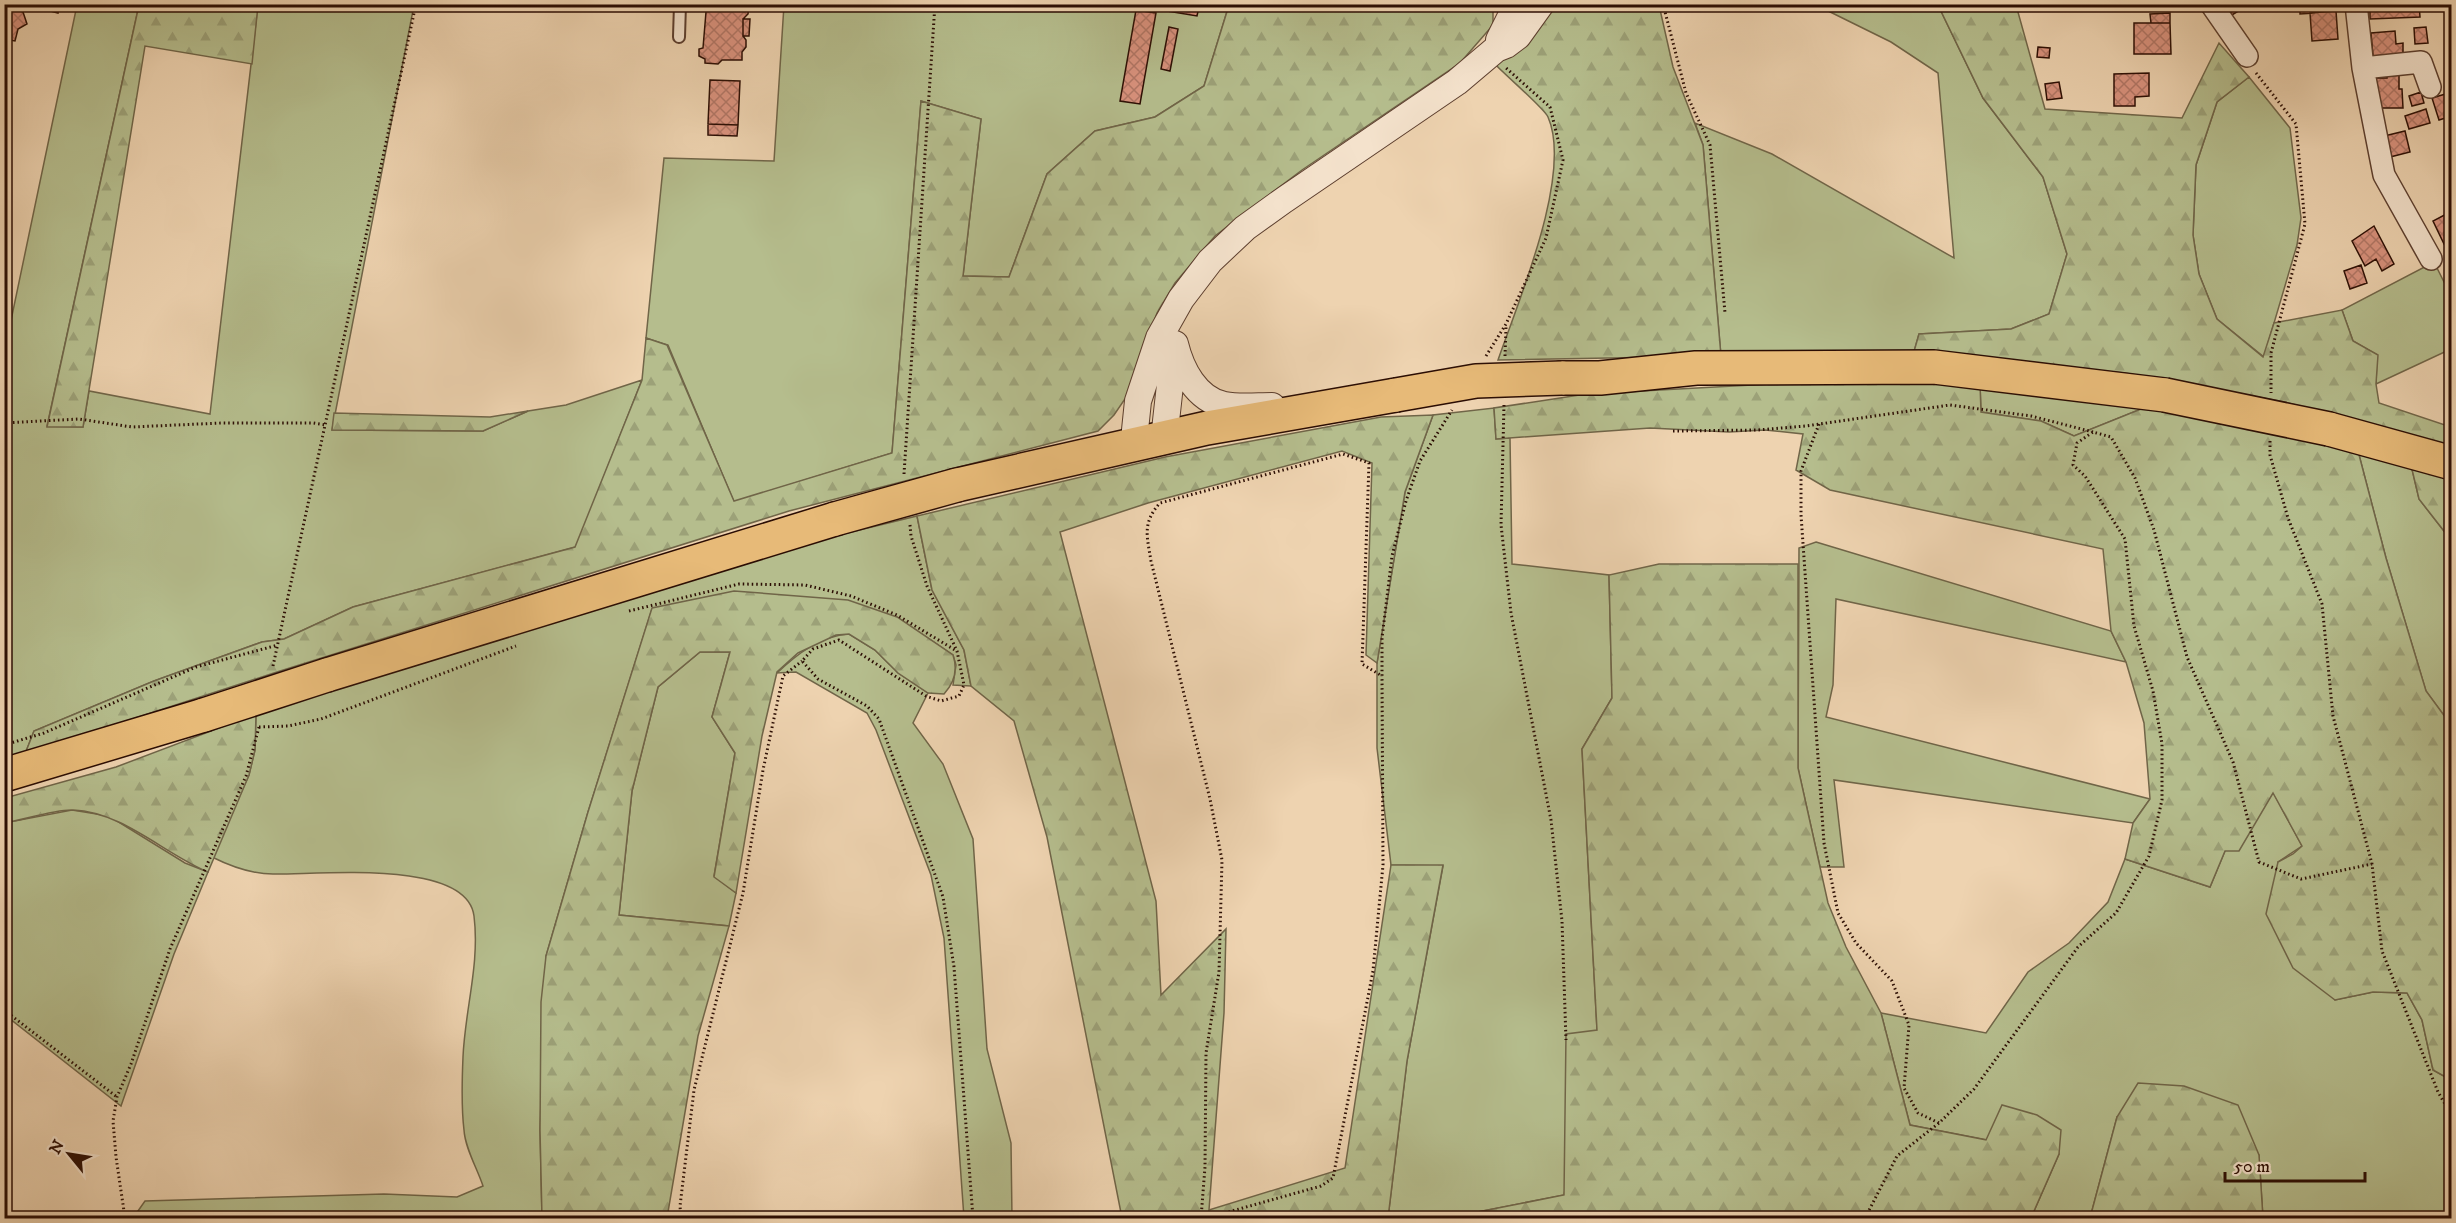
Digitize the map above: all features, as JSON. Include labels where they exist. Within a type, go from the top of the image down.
[{"type":"main road","points":[[4,775],[836,519],[957,485],[1207,428],[1476,381],[1600,378],[1696,368],[1934,367],[2165,395],[2329,429],[2451,464]]},
{"type":"street","points":[[1497,45],[1505,4]]},
{"type":"street","points":[[1497,45],[1517,4]]},
{"type":"street","points":[[1194,280],[1186,300],[1151,442],[1135,430],[1135,414],[1143,382],[1168,319],[1194,280],[1245,228],[1457,82],[1497,45],[1518,36],[1541,4]]},
{"type":"street","points":[[2211,4],[2247,56]]},
{"type":"street","points":[[2356,4],[2363,68],[2384,175],[2431,259]]},
{"type":"street","points":[[2363,68],[2421,62],[2430,87]]},
{"type":"street","points":[[1175,344],[1185,372],[1207,397],[1222,405],[1310,404],[1322,409]]},
{"type":"lane","points":[[679,37],[680,4]]},
{"type":"path","points":[[273,668],[416,4]]},
{"type":"path","points":[[905,477],[934,4]]},
{"type":"path","points":[[1663,4],[1686,93],[1710,145],[1725,313]]},
{"type":"path","points":[[1481,363],[1506,324],[1546,238],[1563,159],[1550,107],[1510,73],[1497,45]]},
{"type":"path","points":[[2247,56],[2254,71],[2296,124],[2305,224],[2271,353],[2271,399]]},
{"type":"path","points":[[1505,360],[1506,324]]},
{"type":"path","points":[[1504,395],[1501,525],[1511,614],[1551,820],[1562,921],[1566,1040]]},
{"type":"path","points":[[1206,1218],[1321,1186],[1333,1178],[1373,971],[1383,865],[1382,638],[1392,556],[1406,501],[1420,461],[1457,403]]},
{"type":"path","points":[[1673,431],[1758,430],[1819,424],[1950,405],[2031,416],[2111,437],[2135,478],[2154,530],[2187,657],[2233,762],[2259,862],[2301,879],[2372,864]]},
{"type":"path","points":[[4,423],[79,419],[132,427],[222,423],[326,425]]},
{"type":"path","points":[[1819,424],[1801,471],[1801,515],[1824,843],[1838,913],[1856,943],[1892,981],[1909,1025],[1904,1088],[1918,1113],[1939,1123]]},
{"type":"path","points":[[1864,1218],[1897,1156],[1939,1123],[1974,1089],[2078,947],[2116,913],[2149,856],[2162,800],[2162,744],[2153,691],[2134,626],[2126,539],[2085,476],[2073,465],[2077,443],[2093,432]]},
{"type":"path","points":[[2271,433],[2270,455],[2288,518],[2322,604],[2333,716],[2372,864],[2382,951],[2438,1092],[2451,1116]]},
{"type":"path","points":[[1201,1218],[1205,1167],[1206,1053],[1219,972],[1222,860],[1210,798],[1151,561],[1146,533],[1150,514],[1160,503],[1343,454],[1369,463],[1362,664],[1382,676]]},
{"type":"path","points":[[681,1218],[680,1206],[694,1090],[742,893],[783,676],[813,649],[839,640],[926,696],[941,701],[959,696],[964,685],[957,651],[927,586],[911,536],[910,524]]},
{"type":"path","points":[[629,611],[739,584],[805,585],[852,596],[897,615],[957,651]]},
{"type":"path","points":[[259,727],[288,726],[321,719],[520,644]]},
{"type":"path","points":[[4,745],[44,733],[196,667],[278,645]]},
{"type":"path","points":[[802,661],[818,679],[867,706],[879,719],[943,897],[954,967],[973,1218]]},
{"type":"path","points":[[139,1218],[125,1218],[113,1120],[117,1097],[131,1064],[170,949],[246,776],[261,721]]},
{"type":"path","points":[[4,1010],[117,1097]]},
{"type":"green space","points":[[77,5],[139,5],[47,426],[83,427],[89,391],[210,414],[258,5],[414,5],[332,430],[483,431],[528,411],[566,405],[642,380],[576,547],[353,607],[284,639],[262,642],[154,681],[34,731],[25,754],[5,761],[5,349]]},
{"type":"green space","points":[[139,5],[258,5],[252,64],[145,46],[83,427],[47,427]]},
{"type":"green space","points":[[784,5],[1229,5],[1204,86],[1155,117],[1095,131],[1047,174],[1009,277],[963,276],[981,119],[921,101],[892,453],[734,502],[668,345],[646,338],[664,158],[774,161]]},
{"type":"green space","points":[[1229,5],[1493,5],[1493,25],[1460,63],[1302,170],[1215,236],[1175,283],[1157,313],[1127,396],[1114,415],[1098,431],[789,511],[25,754],[34,731],[154,681],[262,642],[284,639],[353,607],[575,547],[642,380],[646,338],[667,345],[734,501],[892,453],[921,101],[981,119],[963,276],[1009,277],[1047,174],[1095,131],[1155,117],[1204,86]]},
{"type":"green space","points":[[1550,5],[1659,5],[1673,67],[1703,145],[1721,356],[1498,360],[1540,238],[1554,171],[1554,141],[1545,113],[1496,65]]},
{"type":"green space","points":[[1816,5],[1938,5],[1983,98],[2043,177],[2067,254],[2049,314],[2011,329],[1919,334],[1913,355],[1721,356],[1703,145],[1695,123],[1772,154],[1954,258],[1938,73],[1891,42]]},
{"type":"green space","points":[[1938,5],[2016,5],[2045,109],[2182,118],[2219,43],[2249,77],[2217,102],[2196,165],[2193,235],[2199,274],[2217,319],[2263,357],[2274,323],[2342,310],[2353,341],[2378,355],[2376,384],[2379,403],[2451,427],[2451,448],[2285,402],[2125,373],[1913,355],[1919,334],[2011,329],[2049,314],[2067,254],[2043,177],[1983,98]]},
{"type":"green space","points":[[2249,77],[2290,128],[2301,218],[2297,245],[2264,357],[2217,319],[2199,274],[2193,235],[2196,165],[2217,102]]},
{"type":"green space","points":[[2434,262],[2451,296],[2451,349],[2376,384],[2377,355],[2353,341],[2342,310]]},
{"type":"green space","points":[[1828,381],[1980,384],[1981,412],[2041,421],[2074,436],[2151,405],[2358,451],[2386,558],[2426,691],[2451,725],[2451,1080],[2433,1070],[2422,1020],[2407,993],[2373,992],[2335,1000],[2293,968],[2266,914],[2278,862],[2302,846],[2273,793],[2239,851],[2225,851],[2210,887],[2125,859],[2133,823],[2150,799],[2144,723],[2126,662],[2111,631],[2103,549],[1830,490],[1796,470],[1803,434],[1765,430],[1729,432],[1650,428],[1496,439],[1494,408],[1586,394]]},
{"type":"green space","points":[[1980,384],[2151,405],[2074,436],[2041,421],[1981,412]]},
{"type":"green space","points":[[1494,408],[1496,439],[1510,438],[1512,564],[1609,575],[1612,698],[1582,749],[1597,1030],[1564,1195],[1447,1218],[1388,1218],[1407,1061],[1443,866],[1391,865],[1377,748],[1377,663],[1405,492],[1433,415]]},
{"type":"green space","points":[[528,411],[483,431],[332,430],[334,413],[490,417]]},
{"type":"green space","points":[[1433,415],[1405,492],[1377,663],[1366,655],[1372,463],[1342,451],[1148,503],[1060,532],[1156,901],[1161,995],[1226,929],[1224,1013],[1209,1210],[1345,1168],[1391,865],[1443,865],[1407,1061],[1388,1218],[1122,1218],[1047,837],[1014,721],[971,686],[964,650],[932,590],[917,516],[1165,457],[1381,417]]},
{"type":"green space","points":[[2358,451],[2411,465],[2419,499],[2451,540],[2451,725],[2426,691],[2386,558]]},
{"type":"green space","points":[[2411,465],[2451,479],[2451,540],[2419,499]]},
{"type":"green space","points":[[917,516],[932,590],[964,650],[971,686],[953,685],[956,665],[953,655],[897,617],[652,609],[588,812],[546,956],[540,1130],[542,1218],[133,1218],[145,1201],[384,1194],[457,1197],[483,1186],[467,1144],[462,1102],[464,1039],[474,969],[474,916],[465,898],[446,885],[419,877],[354,872],[265,874],[242,869],[212,857],[249,775],[255,750],[256,714],[704,568]]},
{"type":"green space","points":[[1816,542],[2111,631],[2126,662],[1836,599],[1833,685],[1826,717],[2150,799],[2133,823],[1834,780],[1844,867],[1820,867],[1798,768],[1799,548]]},
{"type":"green space","points":[[1659,564],[1798,564],[1798,768],[1828,903],[1846,947],[1881,1013],[1910,1125],[1986,1140],[2002,1105],[2037,1115],[2061,1130],[2059,1154],[2031,1218],[1447,1218],[1564,1195],[1566,1034],[1597,1030],[1582,749],[1612,698],[1609,575]]},
{"type":"green space","points":[[734,591],[848,600],[897,617],[953,655],[954,676],[944,694],[928,693],[898,673],[875,650],[849,634],[836,635],[798,653],[777,672],[762,736],[736,893],[714,877],[735,753],[712,717],[730,652],[700,652],[658,687],[632,791],[619,915],[729,926],[698,1036],[667,1218],[542,1218],[541,1002],[546,956],[588,812],[652,608]]},
{"type":"green space","points":[[849,634],[875,650],[898,673],[928,693],[913,723],[943,764],[973,839],[987,1049],[1011,1143],[1012,1218],[964,1218],[944,938],[931,875],[876,730],[867,713],[796,672],[777,673],[819,642],[838,635]]},
{"type":"green space","points":[[700,652],[730,652],[712,717],[735,753],[714,876],[736,893],[729,926],[619,915],[632,791],[658,687]]},
{"type":"green space","points":[[256,714],[255,750],[249,775],[208,872],[126,825],[91,812],[66,810],[5,823],[5,798],[116,767]]},
{"type":"green space","points":[[2273,792],[2302,846],[2278,862],[2335,1000],[2373,992],[2407,993],[2422,1020],[2433,1070],[2451,1080],[2451,1218],[2263,1218],[2259,1155],[2117,1117],[2090,1218],[2031,1218],[2059,1154],[1910,1125],[1881,1013],[1986,1033],[2028,972],[2069,943],[2108,902],[2125,859],[2210,887],[2225,851],[2260,813]]},
{"type":"green space","points":[[72,810],[109,816],[185,863],[208,872],[174,954],[121,1106],[5,1015],[4,823]]},
{"type":"green space","points":[[2138,1083],[2184,1086],[2238,1105],[2259,1155],[2263,1218],[2090,1218],[2117,1117]]},
{"type":"building","points":[[4,4],[23,12],[27,24],[18,29],[15,41],[4,39]]},
{"type":"building","points":[[40,4],[60,4],[58,13],[39,8]]},
{"type":"building","points":[[703,4],[749,4],[748,14],[743,19],[743,36],[746,40],[746,47],[742,52],[742,60],[722,60],[718,64],[705,63],[705,59],[699,56],[699,49],[703,48],[706,12],[703,10]]},
{"type":"building","points":[[1137,4],[1215,4],[1214,9],[1199,7],[1197,16],[1137,6]]},
{"type":"building","points":[[2226,4],[2250,4],[2232,15]]},
{"type":"building","points":[[2300,4],[2314,4],[2315,13],[2300,14]]},
{"type":"building","points":[[2370,4],[2419,4],[2420,17],[2370,19]]},
{"type":"building","points":[[1136,10],[1156,13],[1140,104],[1120,101]]},
{"type":"building","points":[[2336,11],[2338,39],[2312,41],[2310,13]]},
{"type":"building","points":[[2170,13],[2170,23],[2151,23],[2150,14]]},
{"type":"building","points":[[743,19],[750,19],[749,36],[743,36]]},
{"type":"building","points":[[2134,23],[2170,23],[2171,54],[2134,54]]},
{"type":"building","points":[[1169,27],[1178,29],[1170,71],[1161,69]]},
{"type":"building","points":[[2426,27],[2428,43],[2415,44],[2414,28]]},
{"type":"building","points":[[2395,31],[2396,44],[2403,43],[2403,54],[2373,56],[2371,33]]},
{"type":"building","points":[[2038,47],[2050,48],[2049,58],[2037,57]]},
{"type":"building","points":[[2149,73],[2149,96],[2135,97],[2135,106],[2114,106],[2114,74]]},
{"type":"building","points":[[2387,74],[2399,74],[2403,108],[2375,108],[2375,78],[2387,78]]},
{"type":"building","points":[[710,80],[740,81],[738,125],[708,124]]},
{"type":"building","points":[[2059,82],[2062,98],[2047,100],[2045,84]]},
{"type":"building","points":[[2421,92],[2424,103],[2412,106],[2409,96]]},
{"type":"building","points":[[2452,92],[2452,116],[2439,120],[2432,98]]},
{"type":"building","points":[[2426,109],[2430,123],[2409,129],[2405,116]]},
{"type":"building","points":[[708,124],[738,125],[737,136],[708,135]]},
{"type":"building","points":[[2405,131],[2410,152],[2386,158],[2380,137]]},
{"type":"building","points":[[2452,211],[2452,243],[2445,246],[2433,221]]},
{"type":"building","points":[[2374,226],[2394,264],[2382,271],[2376,259],[2365,266],[2352,241]]},
{"type":"building","points":[[2361,265],[2367,283],[2350,289],[2344,271]]}]
